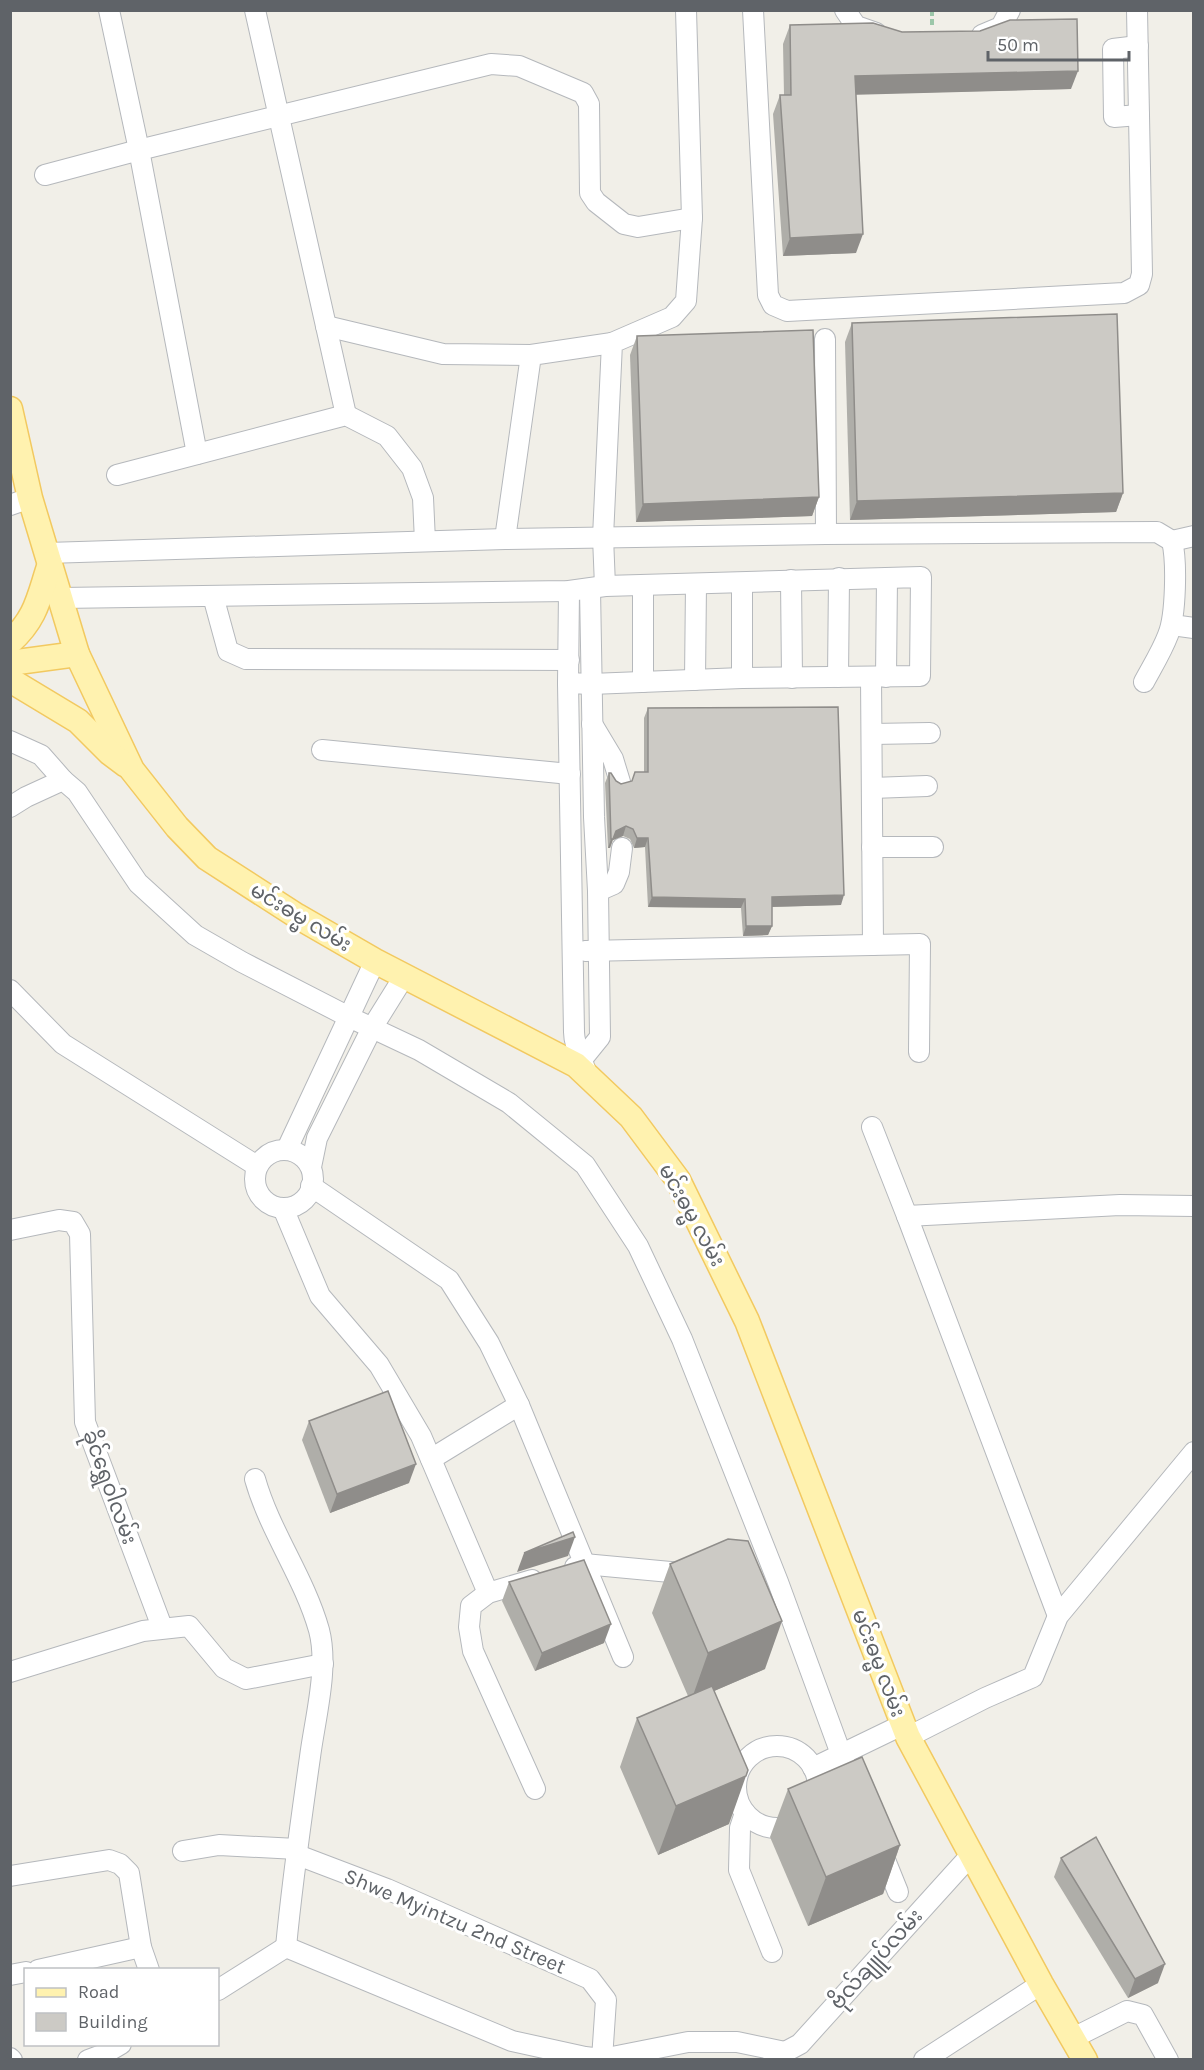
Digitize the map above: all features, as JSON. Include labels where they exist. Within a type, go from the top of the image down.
[{"type":"main road","name":"မင်းဓမ္မ လမ်း","points":[[10,409],[20,502],[48,558],[77,654],[132,770],[177,827],[207,858],[297,916],[375,961],[576,1065],[585,1066],[631,1117],[678,1180],[742,1311],[905,1731],[970,1855],[1085,2060]]},
{"type":"main road","points":[[10,642],[31,619],[38,603],[48,558]]},
{"type":"main road","points":[[10,663],[77,654]]},
{"type":"main road","points":[[10,680],[78,721],[110,753],[132,770]]},
{"type":"street","points":[[109,10],[139,150],[197,454]]},
{"type":"street","points":[[255,10],[346,415]]},
{"type":"street","points":[[326,326],[443,354],[531,355],[612,343],[672,316],[686,301],[692,218],[686,10]]},
{"type":"street","points":[[753,10],[768,295],[773,305],[787,311],[1124,292],[1139,285],[1142,274],[1137,10]]},
{"type":"street","points":[[845,10],[856,26],[895,39]]},
{"type":"street","points":[[963,38],[973,38],[1001,27],[1010,10]]},
{"type":"street","points":[[45,175],[407,83],[492,64],[519,66],[583,93],[589,104],[591,193],[596,202],[624,224],[638,227],[692,218]]},
{"type":"street","points":[[825,339],[826,534]]},
{"type":"street","points":[[585,1066],[600,1036],[591,684],[597,588],[603,537],[612,343]]},
{"type":"street","points":[[505,539],[531,355]]},
{"type":"street","points":[[117,475],[346,415],[387,436],[412,468],[423,498],[425,541]]},
{"type":"street","points":[[48,558],[425,541],[603,537],[1157,532],[1172,541],[1194,536]]},
{"type":"street","points":[[1144,682],[1172,625],[1175,553],[1172,541]]},
{"type":"street","points":[[60,598],[569,591],[839,578],[921,577],[920,676],[568,683]]},
{"type":"street","points":[[838,677],[839,578]]},
{"type":"street","points":[[873,945],[872,734],[887,578]]},
{"type":"street","points":[[791,580],[792,678]]},
{"type":"street","points":[[742,583],[742,678]]},
{"type":"street","points":[[695,680],[696,584]]},
{"type":"street","points":[[643,586],[643,682]]},
{"type":"street","points":[[569,591],[568,683],[574,1044],[585,1066]]},
{"type":"street","points":[[213,596],[228,651],[246,659],[569,660]]},
{"type":"street","points":[[1172,625],[1194,628]]},
{"type":"street","points":[[592,724],[613,759],[620,782]]},
{"type":"street","points":[[872,734],[930,733]]},
{"type":"street","points":[[10,741],[41,754],[63,780],[77,792],[138,883],[195,935],[349,1017],[419,1050],[509,1102],[585,1166],[638,1246],[672,1318],[778,1582],[841,1754],[862,1804]]},
{"type":"street","points":[[322,750],[570,774]]},
{"type":"street","points":[[10,807],[63,780]]},
{"type":"street","points":[[872,788],[927,786]]},
{"type":"street","points":[[571,816],[594,817]]},
{"type":"street","points":[[872,847],[933,847]]},
{"type":"street","points":[[598,891],[614,885],[619,872],[622,848]]},
{"type":"street","points":[[574,951],[920,944],[919,1052]]},
{"type":"street","points":[[287,1149],[375,961]]},
{"type":"street","points":[[405,975],[372,1028],[317,1138],[311,1177],[308,1198],[294,1206],[283,1208],[273,1206],[265,1202],[258,1194],[255,1185],[254,1175],[257,1166],[269,1153],[287,1149],[297,1152],[306,1158],[311,1177],[449,1280],[489,1343],[519,1405],[622,1657]]},
{"type":"street","points":[[10,990],[63,1044],[257,1166]]},
{"type":"street","points":[[872,1126],[1058,1616]]},
{"type":"street","points":[[907,1216],[1120,1205],[1194,1206]]},
{"type":"street","points":[[283,1208],[320,1296],[379,1365],[421,1436],[488,1593]]},
{"type":"street","name":"ခိုင်ရွှေဝါလမ်း","points":[[10,1230],[59,1220],[73,1222],[80,1234],[85,1422],[162,1628]]},
{"type":"street","points":[[431,1459],[519,1405]]},
{"type":"street","points":[[813,1768],[841,1754],[905,1731],[1033,1677],[1058,1616],[1194,1452]]},
{"type":"street","points":[[255,1479],[283,1546],[299,1577],[319,1632],[323,1664],[296,1851],[286,1947]]},
{"type":"street","points":[[535,1790],[473,1651],[469,1627],[471,1606],[488,1593],[584,1564],[709,1576]]},
{"type":"street","points":[[755,1580],[778,1582]]},
{"type":"street","points":[[10,1672],[143,1631],[189,1626],[224,1668],[246,1679],[323,1664]]},
{"type":"street","points":[[772,1747],[796,1749],[808,1758],[818,1785],[813,1806],[800,1820],[792,1825],[772,1828],[753,1821],[745,1813],[739,1804],[736,1783],[744,1763],[752,1755],[772,1747]]},
{"type":"street","points":[[745,1813],[740,1828],[739,1870],[772,1952]]},
{"type":"street","points":[[875,1837],[898,1892]]},
{"type":"street","name":"Shwe Myintzu 2nd Street","points":[[183,1851],[219,1845],[296,1851],[590,1979],[606,2000],[602,2059]]},
{"type":"street","name":"ဗိုလ်ချူပ်လမ်း","points":[[792,2054],[970,1855]]},
{"type":"street","points":[[10,1876],[109,1860],[120,1864],[129,1873],[141,1947],[148,1968]]},
{"type":"street","points":[[47,1968],[141,1947]]},
{"type":"street","points":[[219,1989],[286,1947]]},
{"type":"street","points":[[286,1947],[512,2041],[602,2059],[688,2042],[737,2042],[792,2054]]},
{"type":"street","points":[[924,2060],[1041,1984]]},
{"type":"street","points":[[1072,2038],[1127,2011],[1143,2015],[1168,2060]]},
{"type":"path","points":[[932,10],[932,27]]},
{"type":"building","points":[[1077,19],[1078,71],[855,76],[863,234],[790,238],[780,95],[791,95],[790,25],[873,23],[902,32],[980,31],[1010,20]]},
{"type":"building","points":[[1117,314],[1123,493],[857,501],[852,323]]},
{"type":"building","points":[[813,330],[819,497],[643,504],[637,336]]},
{"type":"building","points":[[838,707],[844,895],[772,897],[772,926],[746,926],[745,899],[652,897],[648,838],[637,838],[633,829],[626,826],[616,831],[611,839],[609,773],[621,784],[632,781],[635,772],[648,772],[648,708]]},
{"type":"building","points":[[388,1391],[416,1464],[337,1494],[309,1421]]},
{"type":"building","points":[[573,1532],[575,1537],[524,1553]]},
{"type":"building","points":[[728,1539],[748,1541],[782,1621],[708,1653],[670,1564]]},
{"type":"building","points":[[584,1560],[611,1624],[542,1653],[509,1582]]},
{"type":"building","points":[[712,1686],[748,1770],[746,1776],[676,1806],[637,1718]]},
{"type":"building","points":[[862,1757],[900,1845],[826,1877],[788,1789]]},
{"type":"building","points":[[1096,1837],[1165,1964],[1135,1979],[1061,1858]]}]
